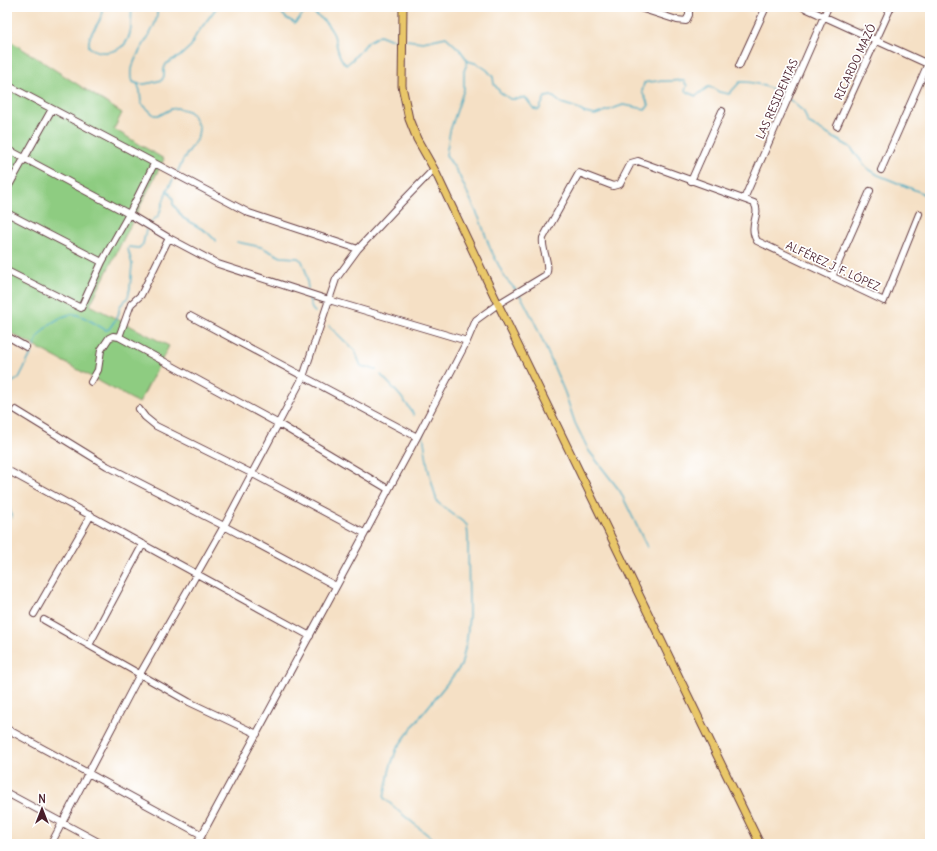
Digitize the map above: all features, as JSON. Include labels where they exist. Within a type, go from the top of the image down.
[{"type":"main road","points":[[403,7],[402,86],[408,114],[417,139],[434,169],[760,844]]},
{"type":"street","points":[[640,8],[677,20],[686,21],[689,15],[689,7]]},
{"type":"street","points":[[739,66],[766,7]]},
{"type":"street","points":[[803,7],[929,63],[881,170]]},
{"type":"street","name":"LAS RESIDENTAS","points":[[744,199],[828,7]]},
{"type":"street","name":"RICARDO MAZÓ","points":[[837,126],[891,7]]},
{"type":"street","points":[[7,85],[249,213],[358,249]]},
{"type":"street","points":[[7,189],[52,109]]},
{"type":"street","points":[[691,181],[722,111]]},
{"type":"street","points":[[7,149],[129,214],[169,238],[218,264],[329,300],[467,341]]},
{"type":"street","points":[[197,844],[417,437],[467,341],[476,320],[498,304],[546,275],[548,270],[542,244],[543,238],[579,173],[613,186],[620,184],[631,163],[638,161],[744,199]]},
{"type":"street","points":[[7,271],[81,308],[102,262],[129,214],[154,164]]},
{"type":"street","points":[[51,844],[140,674],[224,526],[303,377],[336,279],[358,249],[434,169]]},
{"type":"street","points":[[832,277],[870,191]]},
{"type":"street","name":"ALFÉREZ J. F. LÓPEZ","points":[[744,199],[754,203],[757,207],[753,224],[753,234],[757,241],[884,301],[919,214]]},
{"type":"street","points":[[7,213],[102,262]]},
{"type":"street","points":[[119,337],[131,304],[141,295],[169,238]]},
{"type":"street","points":[[190,316],[417,437]]},
{"type":"street","points":[[7,336],[26,347]]},
{"type":"street","points":[[91,382],[98,370],[101,350],[109,338],[113,336],[119,337],[279,424],[388,489]]},
{"type":"street","points":[[139,409],[145,417],[156,426],[251,473],[364,533]]},
{"type":"street","points":[[16,410],[107,466],[336,586]]},
{"type":"street","points":[[7,470],[198,573],[310,636]]},
{"type":"street","points":[[34,614],[91,515]]},
{"type":"street","points":[[89,645],[143,544]]},
{"type":"street","points":[[44,620],[189,702],[257,734]]},
{"type":"street","points":[[7,729],[202,835]]},
{"type":"street","points":[[7,793],[102,844]]},
{"type":"green space","points":[[7,39],[122,113],[114,129],[164,159],[90,305],[169,346],[139,403],[7,331]]},
{"type":"waterway","points":[[99,7],[102,10],[100,20],[90,36],[89,47],[101,52],[114,51],[124,45],[131,30],[132,7]]},
{"type":"waterway","points":[[157,7],[157,17],[154,27],[138,54],[132,73],[133,82],[140,84],[147,84],[162,80],[166,64],[179,57],[191,46],[196,35],[217,7]]},
{"type":"waterway","points":[[281,7],[280,11],[286,18],[295,23],[307,10],[322,19],[333,33],[340,57],[346,65],[368,42],[380,35],[390,39],[400,40]]},
{"type":"waterway","points":[[406,40],[423,42],[446,37],[460,50],[468,61],[478,64],[487,70],[493,77],[494,84],[500,92],[510,99],[525,97],[534,109],[539,110],[545,97],[552,96],[561,103],[574,107],[585,113],[595,115],[623,105],[646,109],[649,105],[642,92],[644,83],[652,81],[684,81],[687,86],[685,90],[696,96],[708,87],[719,92],[729,94],[740,82],[746,82],[770,88],[786,97]]},
{"type":"waterway","points":[[468,61],[464,71],[464,89],[450,131],[446,155],[458,173],[480,220],[490,248],[505,278],[516,290]]},
{"type":"waterway","points":[[138,85],[141,103],[154,115],[160,115],[171,109],[177,108],[188,111],[193,115],[199,128],[198,137],[183,160],[177,173]]},
{"type":"waterway","points":[[789,99],[804,112],[808,123],[850,147],[867,168],[878,175],[920,192],[930,198]]},
{"type":"waterway","points":[[150,223],[159,215],[167,190],[173,180]]},
{"type":"waterway","points":[[167,190],[173,199],[173,204],[183,218],[207,232],[216,241]]},
{"type":"waterway","points":[[34,347],[38,336],[44,329],[58,319],[69,315],[78,315],[106,330],[109,329],[118,316],[120,306],[128,297],[132,264],[128,249],[129,247],[139,248],[143,244],[146,230]]},
{"type":"waterway","points":[[237,242],[261,247],[281,257],[298,258],[302,261],[306,272],[308,289]]},
{"type":"waterway","points":[[518,293],[535,323],[565,393],[575,423],[589,451],[620,491],[647,547]]},
{"type":"waterway","points":[[309,298],[312,309],[315,312]]},
{"type":"waterway","points":[[329,326],[355,351],[361,366],[376,370]]},
{"type":"waterway","points":[[7,386],[19,378],[31,354]]},
{"type":"waterway","points":[[381,375],[399,394],[414,415]]},
{"type":"waterway","points":[[423,434],[428,468],[437,502],[467,525],[469,615],[467,639],[461,666],[397,748],[390,768],[384,798],[439,844]]},
{"type":"waterway","points":[[7,498],[12,518]]}]
